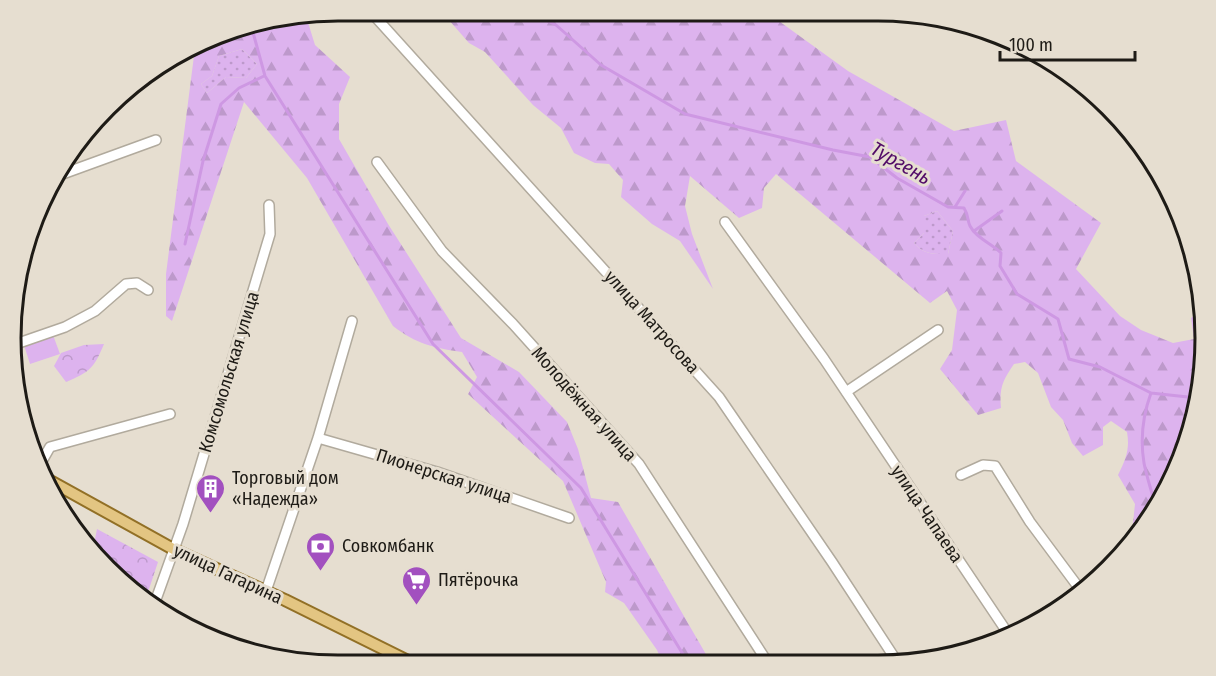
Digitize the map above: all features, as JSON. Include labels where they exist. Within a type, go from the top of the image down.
[{"type":"main road","name":"улица Гагарина","points":[[57,485],[175,550],[266,591],[396,655]]},
{"type":"street","name":"улица Матросова","points":[[380,21],[719,397],[832,561],[892,654]]},
{"type":"street","points":[[67,172],[156,140]]},
{"type":"street","name":"Молодёжная улица","points":[[377,162],[442,251],[513,324],[639,464],[763,655]]},
{"type":"street","name":"Комсомольская улица","points":[[157,598],[175,550],[270,234],[269,205]]},
{"type":"street","name":"улица Чапаева","points":[[725,222],[846,392],[1004,629]]},
{"type":"street","points":[[21,342],[65,327],[95,311],[126,284],[137,283],[148,290]]},
{"type":"street","points":[[266,591],[318,438],[352,321]]},
{"type":"street","points":[[846,392],[938,330]]},
{"type":"street","points":[[44,457],[50,447],[170,414]]},
{"type":"street","name":"Пионерская улица","points":[[318,438],[437,472],[569,518]]},
{"type":"street","points":[[961,475],[983,465],[995,466],[1030,522],[1076,585]]},
{"type":"green space","points":[[450,21],[779,21],[848,71],[954,131],[1006,120],[1016,161],[1101,223],[1076,269],[1120,316],[1141,330],[1173,343],[1194,339],[1191,318],[1194,316],[1195,338],[1194,359],[1184,420],[1171,459],[1142,514],[1133,526],[1135,504],[1118,475],[1127,454],[1127,432],[1111,421],[1103,427],[1103,445],[1083,456],[1072,443],[1063,420],[1051,407],[1038,373],[1025,362],[1014,364],[1007,375],[1001,390],[1001,408],[978,415],[940,369],[952,350],[957,310],[947,291],[930,303],[776,174],[764,188],[762,208],[739,218],[690,176],[685,206],[692,234],[713,289],[680,241],[652,224],[621,197],[623,180],[609,164],[595,163],[574,153],[561,128],[533,105],[485,52],[469,43]],"holes":[[[937,211],[953,231],[948,254],[925,252],[914,243],[924,233],[924,216]]]},
{"type":"green space","points":[[308,23],[315,45],[350,77],[339,104],[339,139],[388,224],[461,338],[519,372],[567,422],[578,449],[591,498],[618,502],[706,655],[659,655],[624,603],[605,592],[606,582],[563,481],[468,394],[477,377],[462,352],[426,344],[393,326],[307,178],[244,102],[172,321],[166,316],[166,274],[194,56],[217,45],[256,32]],"holes":[[[242,49],[257,64],[246,78],[226,77],[207,93],[201,84],[212,76],[219,56]]]},
{"type":"green space","points":[[242,49],[257,64],[246,78],[226,77],[207,93],[201,84],[212,76],[219,56]]},
{"type":"green space","points":[[937,211],[953,231],[948,254],[925,252],[914,243],[924,233],[924,216]]},
{"type":"green space","points":[[53,335],[60,354],[30,364],[24,345]]},
{"type":"green space","points":[[104,344],[97,359],[86,372],[66,382],[54,366],[61,353],[84,345]]},
{"type":"green space","points":[[97,529],[158,562],[148,591],[114,562],[95,540]]},
{"type":"waterway","name":"Тургень","points":[[548,21],[556,25],[601,65],[685,114],[870,157],[897,178],[948,207],[964,208],[973,230],[1001,253],[1000,266],[1017,294],[1058,319],[1069,359],[1100,367],[1151,393],[1189,397]]},
{"type":"waterway","points":[[253,33],[265,76],[433,344],[581,488],[683,655]]},
{"type":"waterway","points":[[185,244],[203,161],[221,104],[239,88],[264,76]]},
{"type":"waterway","points":[[955,207],[965,191]]},
{"type":"waterway","points":[[974,231],[1002,211]]},
{"type":"waterway","points":[[1151,393],[1144,418],[1142,445],[1145,469],[1152,497]]},
{"type":"place","name":"Торговый дом «Надежда»","points":[[211,514]]},
{"type":"place","name":"Совкомбанк","points":[[321,572]]},
{"type":"place","name":"Пятёрочка","points":[[417,606]]}]
